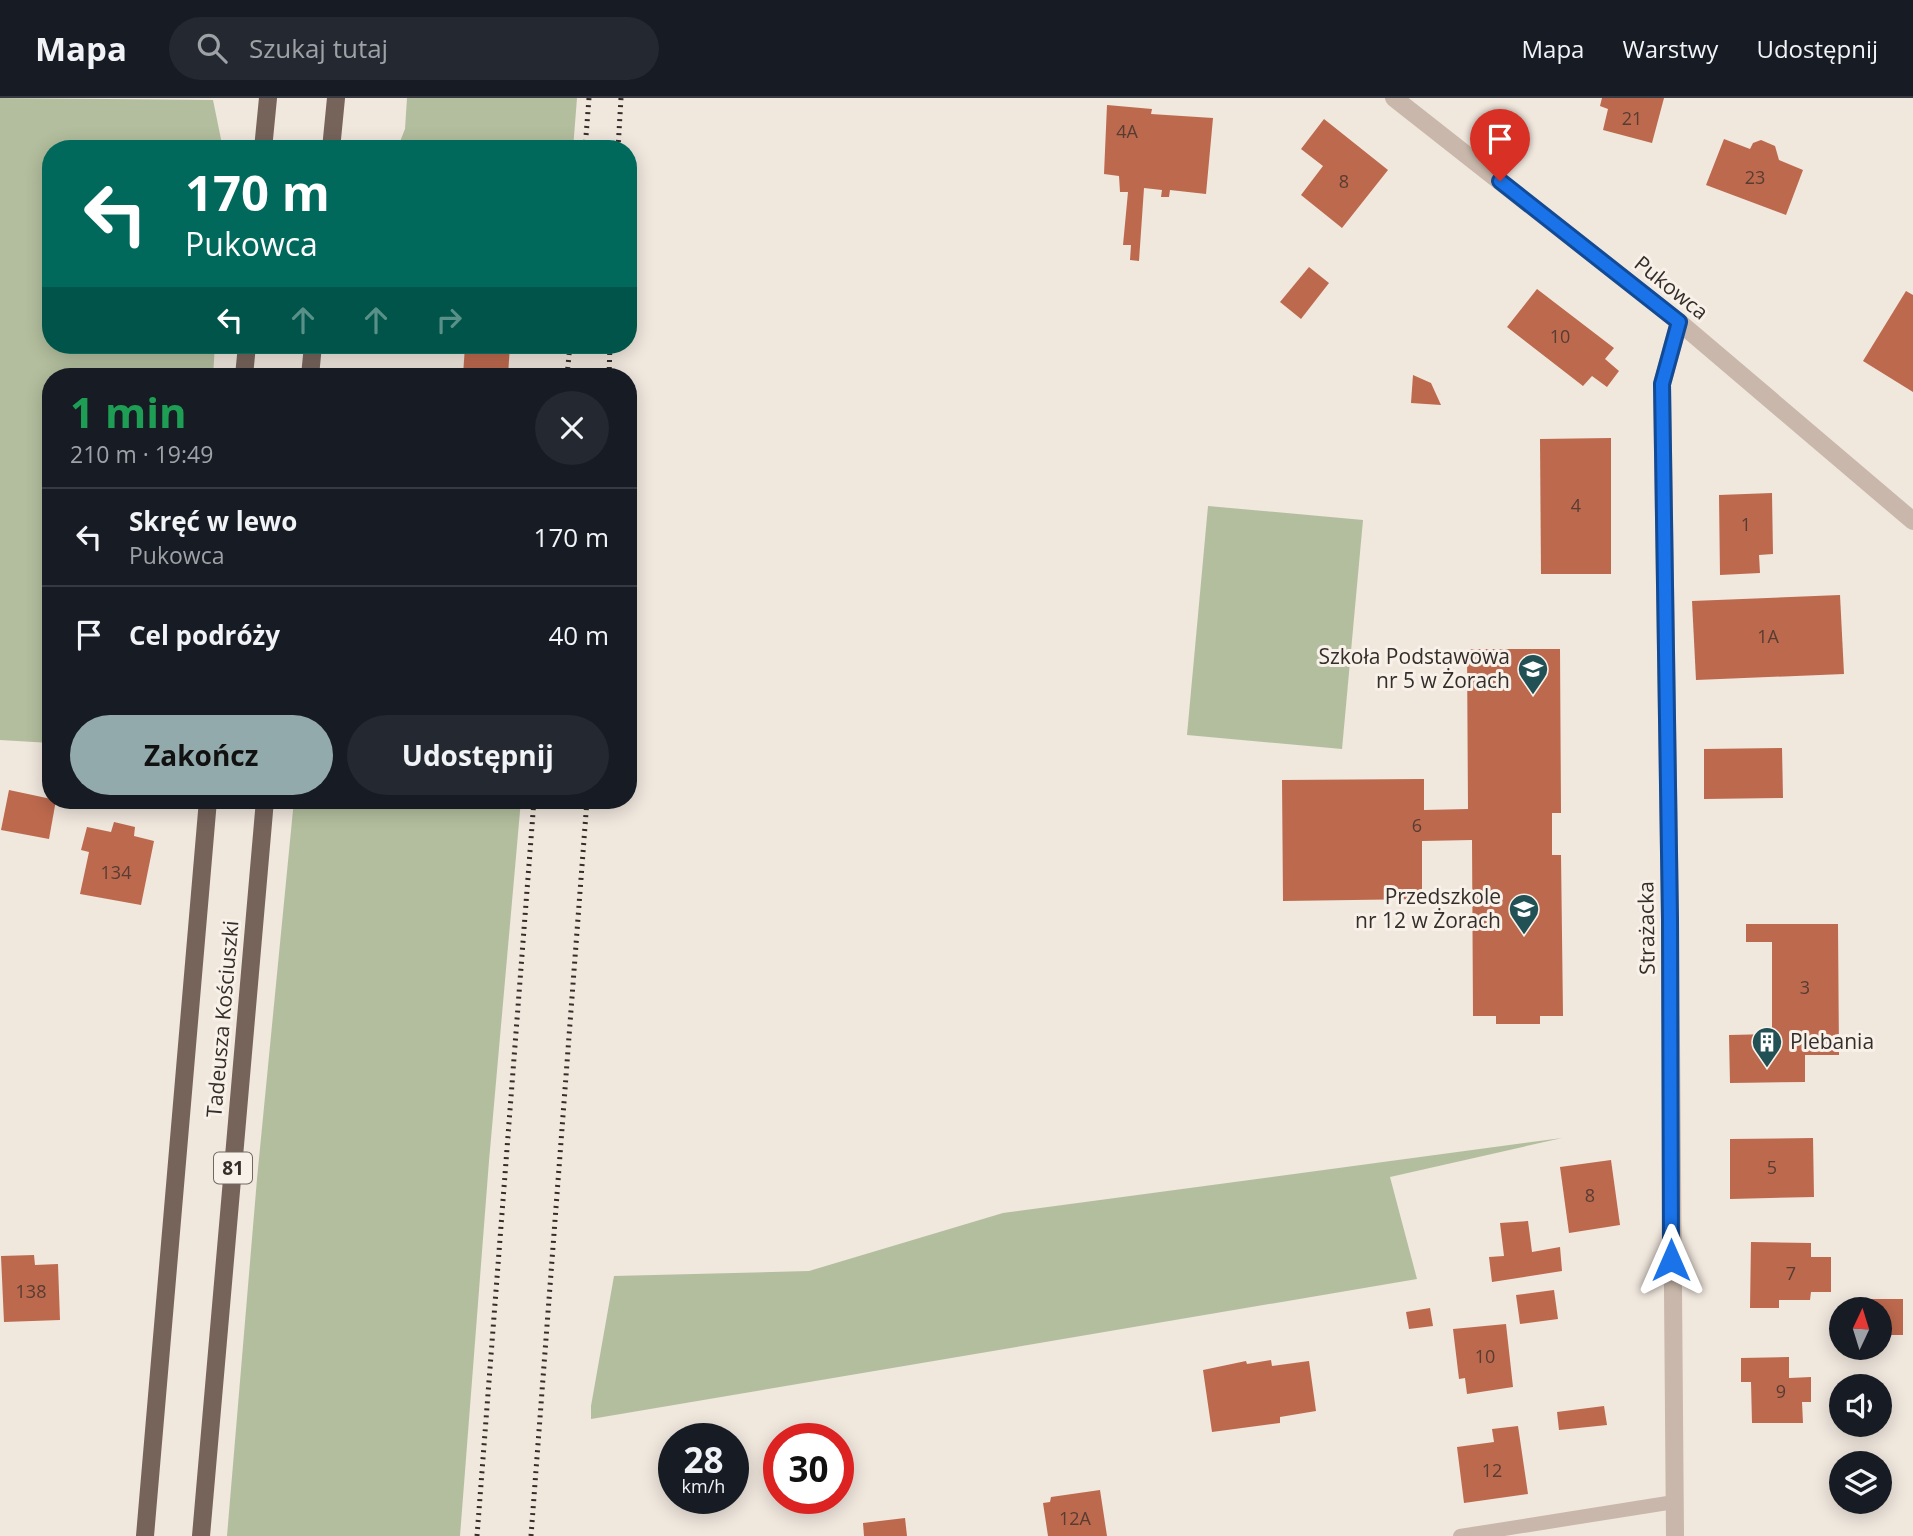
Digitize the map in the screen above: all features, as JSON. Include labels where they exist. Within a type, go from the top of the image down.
[{"type":"main road","points":[[265,140],[268,98]]},
{"type":"main road","points":[[332,140],[336,98]]},
{"type":"main road","name":"Tadeusza Kościuszki","points":[[145,1536],[207,809]]},
{"type":"main road","name":"Tadeusza Kościuszki","points":[[201,1536],[264,809]]},
{"type":"street","name":"Pukowca","points":[[1394,98],[1679,322],[1913,520]]},
{"type":"street","name":"Strażacka","points":[[1675,1536],[1662,384],[1679,322]]},
{"type":"lane","points":[[1460,1536],[1674,1502]]},
{"type":"green space","points":[[0,98],[213,100],[221,140],[42,140],[42,354],[214,354],[214,368],[42,368],[42,742],[0,740]]},
{"type":"green space","points":[[407,98],[577,98],[574,140],[401,140],[405,129]]},
{"type":"green space","points":[[1208,506],[1363,520],[1342,749],[1187,735]]},
{"type":"green space","points":[[293,809],[520,809],[460,1536],[227,1536],[257,1179]]},
{"type":"green space","points":[[1562,1138],[1390,1177],[1417,1279],[591,1419],[614,1276],[809,1271],[1003,1213]]},
{"type":"building","points":[[1602,98],[1664,98],[1652,143],[1603,130],[1608,109],[1600,106]]},
{"type":"building","points":[[1107,105],[1152,109],[1151,114],[1213,118],[1206,194],[1170,190],[1169,197],[1161,197],[1162,190],[1144,188],[1139,261],[1130,260],[1131,245],[1123,245],[1128,192],[1120,192],[1119,176],[1104,174]]},
{"type":"building","points":[[1324,119],[1388,170],[1342,228],[1301,195],[1323,166],[1301,149]]},
{"type":"building","points":[[1724,139],[1750,149],[1753,143],[1761,140],[1775,146],[1779,160],[1803,170],[1786,215],[1706,185]]},
{"type":"building","points":[[1309,267],[1329,283],[1301,319],[1280,302]]},
{"type":"building","points":[[1537,289],[1614,348],[1605,359],[1619,371],[1607,387],[1592,376],[1583,386],[1507,327]]},
{"type":"building","points":[[1906,291],[1913,295],[1913,392],[1863,361]]},
{"type":"building","points":[[464,354],[509,354],[509,368],[464,368]]},
{"type":"building","points":[[1413,375],[1431,383],[1441,405],[1411,403]]},
{"type":"building","points":[[1611,438],[1611,574],[1541,574],[1540,439]]},
{"type":"building","points":[[1772,493],[1773,554],[1759,555],[1760,573],[1720,575],[1719,495]]},
{"type":"building","points":[[1840,595],[1844,674],[1696,680],[1692,601]]},
{"type":"building","points":[[1467,649],[1560,649],[1561,813],[1552,813],[1552,855],[1561,855],[1563,1016],[1540,1016],[1540,1024],[1496,1024],[1496,1016],[1473,1016],[1472,840],[1422,841],[1422,899],[1283,901],[1282,780],[1424,779],[1424,810],[1468,809]]},
{"type":"building","points":[[1782,748],[1783,798],[1704,799],[1704,749]]},
{"type":"building","points":[[9,790],[42,797],[42,809],[54,809],[49,839],[1,830]]},
{"type":"building","points":[[114,822],[135,827],[134,836],[154,841],[141,905],[80,894],[89,852],[81,850],[87,827],[111,832]]},
{"type":"building","points":[[1746,924],[1838,924],[1839,1055],[1805,1055],[1805,1082],[1730,1083],[1729,1035],[1772,1034],[1772,942],[1746,942]]},
{"type":"building","points":[[1813,1138],[1814,1197],[1730,1199],[1730,1139]]},
{"type":"building","points":[[1611,1160],[1620,1225],[1569,1233],[1560,1167]]},
{"type":"building","points":[[1528,1221],[1532,1252],[1560,1247],[1562,1271],[1492,1282],[1489,1257],[1504,1256],[1500,1223]]},
{"type":"building","points":[[1751,1242],[1811,1243],[1811,1257],[1831,1257],[1831,1292],[1811,1292],[1810,1300],[1779,1300],[1779,1308],[1750,1308]]},
{"type":"building","points":[[34,1255],[35,1265],[58,1264],[60,1320],[4,1322],[1,1256]]},
{"type":"building","points":[[1554,1290],[1558,1319],[1520,1324],[1516,1295]]},
{"type":"building","points":[[1892,1299],[1903,1299],[1903,1335],[1892,1335]]},
{"type":"building","points":[[1430,1308],[1433,1326],[1409,1329],[1406,1312]]},
{"type":"building","points":[[1506,1324],[1513,1387],[1467,1394],[1465,1378],[1459,1379],[1453,1329]]},
{"type":"building","points":[[1789,1357],[1789,1378],[1811,1377],[1811,1402],[1802,1402],[1803,1423],[1752,1423],[1751,1382],[1741,1382],[1741,1358]]},
{"type":"building","points":[[1271,1360],[1272,1366],[1309,1361],[1316,1411],[1280,1417],[1280,1423],[1212,1432],[1203,1370],[1246,1361],[1247,1364]]},
{"type":"building","points":[[1604,1406],[1607,1425],[1559,1430],[1557,1412]]},
{"type":"building","points":[[1518,1426],[1528,1494],[1464,1503],[1457,1447],[1494,1442],[1492,1429]]},
{"type":"building","points":[[1100,1490],[1107,1536],[1048,1536],[1043,1503],[1050,1502],[1051,1497]]},
{"type":"building","points":[[905,1518],[907,1536],[864,1536],[863,1523]]},
{"type":"railway","points":[[586,140],[589,98]]},
{"type":"railway","points":[[619,140],[621,98]]},
{"type":"railway","points":[[568,368],[569,354]]},
{"type":"railway","points":[[609,368],[610,354]]},
{"type":"railway","points":[[477,1536],[533,809]]},
{"type":"railway","points":[[531,1536],[586,809]]},
{"type":"place","name":"Szkoła Podstawowa nr 5 w Żorach","points":[[1533,696]]},
{"type":"place","name":"Przedszkole nr 12 w Żorach","points":[[1524,936]]},
{"type":"place","name":"Plebania","points":[[1767,1069]]},
{"type":"route","points":[[1500,181],[1679,322],[1670,346],[1662,384],[1670,919],[1671,1260]]}]
